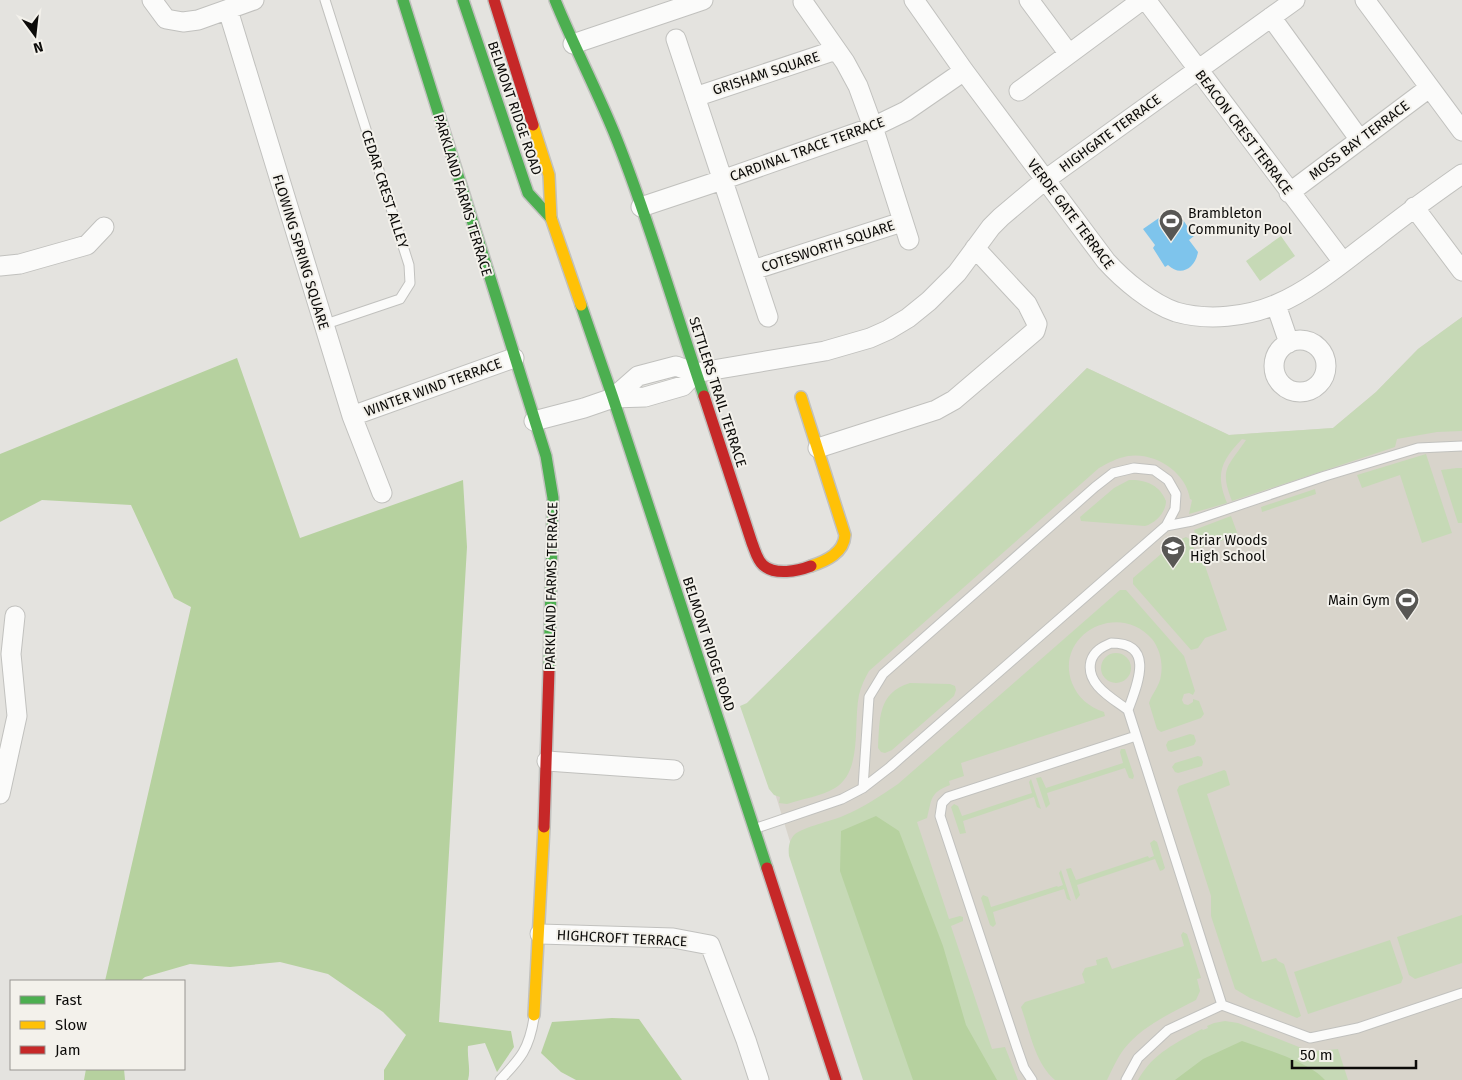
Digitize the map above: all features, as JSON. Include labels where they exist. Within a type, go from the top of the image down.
[{"type":"street","points":[[152,0],[166,19],[183,22],[198,20],[254,0]]},
{"type":"street","name":"PARKLAND FARMS TERRACE","points":[[403,0],[546,456],[553,498],[547,761],[540,934],[534,1015]]},
{"type":"street","name":"BELMONT RIDGE ROAD","points":[[463,0],[528,193],[551,218]]},
{"type":"street","name":"BELMONT RIDGE ROAD","points":[[494,0],[549,175],[551,218],[613,398],[836,1080]]},
{"type":"street","name":"SETTLERS TRAIL TERRACE","points":[[555,0],[573,44],[611,124],[641,207],[695,373],[759,559],[764,566],[774,571],[786,572],[814,564],[836,554],[843,545],[845,535],[800,397]]},
{"type":"street","points":[[573,44],[655,8],[703,0]]},
{"type":"street","name":"VERDE GATE TERRACE","points":[[914,0],[964,71],[1106,261],[1119,276],[1176,312],[1208,317],[1232,316],[1276,304],[1312,285],[1462,174]]},
{"type":"street","points":[[1029,0],[1069,54]]},
{"type":"street","points":[[1019,91],[1144,0]]},
{"type":"street","name":"BEACON CREST TERRACE","points":[[1144,0],[1342,262]]},
{"type":"street","name":"HIGHGATE TERRACE","points":[[534,421],[613,398],[645,397],[683,386],[695,373],[825,351],[863,340],[888,330],[908,318],[928,301],[957,273],[1001,217],[1046,180],[1295,0]]},
{"type":"street","points":[[1365,0],[1462,131]]},
{"type":"street","name":"GRISHAM SQUARE","points":[[803,2],[852,74],[873,127]]},
{"type":"street","name":"FLOWING SPRING SQUARE","points":[[228,10],[352,416],[382,493]]},
{"type":"street","points":[[1272,17],[1360,140]]},
{"type":"street","name":"GRISHAM SQUARE","points":[[676,39],[722,180]]},
{"type":"street","name":"GRISHAM SQUARE","points":[[695,97],[836,50]]},
{"type":"street","name":"CARDINAL TRACE TERRACE","points":[[641,207],[873,127],[906,111],[964,71]]},
{"type":"street","name":"MOSS BAY TERRACE","points":[[1289,193],[1429,88]]},
{"type":"street","name":"COTESWORTH SQUARE","points":[[873,127],[909,240]]},
{"type":"street","name":"COTESWORTH SQUARE","points":[[722,180],[768,316]]},
{"type":"street","points":[[1414,208],[1462,272]]},
{"type":"street","name":"COTESWORTH SQUARE","points":[[753,270],[902,222]]},
{"type":"street","points":[[0,266],[20,264],[87,245],[104,227]]},
{"type":"street","points":[[818,448],[936,410],[954,400],[1035,331],[1037,324],[1027,304],[976,248]]},
{"type":"street","points":[[1276,304],[1289,342]]},
{"type":"street","name":"WINTER WIND TERRACE","points":[[352,416],[514,358]]},
{"type":"street","points":[[0,794],[17,716],[11,654],[16,616]]},
{"type":"street","points":[[547,761],[674,770]]},
{"type":"street","name":"HIGHCROFT TERRACE","points":[[540,934],[673,938],[710,945],[759,1080]]},
{"type":"lane","name":"CEDAR CREST ALLEY","points":[[323,325],[400,298],[410,283],[409,266],[325,0]]},
{"type":"lane","points":[[1166,526],[1192,521],[1325,476],[1418,448],[1462,446]]},
{"type":"lane","points":[[754,829],[842,799],[863,788],[890,767],[1166,526],[1175,509],[1176,494],[1168,480],[1154,470],[1134,468],[1113,473],[1095,486],[883,674],[869,697],[863,788]]},
{"type":"lane","points":[[1128,710],[1140,673],[1140,664],[1133,650],[1119,643],[1111,643],[1096,651],[1090,667],[1091,675],[1094,683],[1128,710],[1222,1005]]},
{"type":"lane","points":[[1032,1080],[1024,1068],[1016,1048],[953,850],[940,816],[942,803],[948,797],[1136,736]]},
{"type":"lane","points":[[1126,1080],[1138,1058],[1168,1030],[1222,1005],[1310,1038],[1358,1028],[1462,993]]},
{"type":"lane","points":[[500,1080],[520,1060],[530,1038],[534,1015]]},
{"type":"shaded area","name":"Briar Woods High School","points":[[1462,317],[1462,1080],[867,1080],[814,919],[747,703],[1087,368],[1229,435],[1333,428],[1376,392],[1418,349]]},
{"type":"green space","points":[[1281,236],[1295,256],[1260,281],[1246,261]]},
{"type":"green space","points":[[1462,317],[1462,431],[1437,432],[1397,439],[1395,447],[1232,501],[1226,481],[1226,474],[1230,462],[1246,440],[1242,439],[1229,454],[1222,468],[1221,484],[1227,503],[1189,514],[1192,500],[1182,480],[1168,466],[1149,457],[1138,456],[1116,459],[1106,464],[1099,468],[869,671],[859,695],[853,759],[850,770],[844,780],[835,788],[824,793],[787,804],[779,803],[780,797],[774,795],[769,789],[740,706],[747,703],[1087,368],[1229,435],[1333,428],[1376,392],[1418,349]]},
{"type":"green space","points":[[237,358],[300,538],[463,480],[467,547],[439,1022],[511,1031],[514,1047],[497,1072],[485,1043],[468,1046],[468,1080],[384,1080],[384,1070],[406,1035],[383,1012],[328,974],[280,962],[230,967],[190,964],[145,977],[141,980],[105,980],[191,607],[174,598],[131,505],[42,500],[0,522],[0,454]]},
{"type":"green space","points":[[1426,454],[1452,533],[1422,543],[1400,475],[1362,488],[1357,475]]},
{"type":"green space","points":[[1462,468],[1462,523],[1458,523],[1441,470]]},
{"type":"green space","points":[[1129,480],[1151,484],[1163,495],[1166,505],[1156,520],[1145,526],[1081,521],[1080,517],[1114,488]]},
{"type":"green space","points":[[1315,489],[1316,494],[1262,512],[1261,507]]},
{"type":"green space","points":[[1231,516],[1238,535],[1200,548],[1194,530]]},
{"type":"green space","points":[[1186,537],[1191,540],[1196,555],[1201,554],[1227,630],[1205,638],[1198,648],[1191,650],[1133,584],[1133,578],[1175,542]]},
{"type":"green space","points":[[1120,590],[1126,590],[1184,656],[1195,691],[1193,695],[1189,693],[1184,694],[1182,700],[1184,704],[1188,705],[1193,702],[1193,699],[1199,701],[1204,714],[1201,718],[1161,732],[1157,729],[1149,703],[1159,683],[1162,670],[1160,656],[1155,643],[1138,628],[1123,623],[1107,623],[1092,628],[1080,638],[1072,650],[1069,666],[1072,683],[1077,693],[1089,705],[1104,712],[1105,716],[961,763],[964,776],[949,781],[950,785],[938,791],[931,802],[927,818],[917,822],[949,919],[963,917],[963,921],[951,926],[992,1049],[1005,1047],[1018,1080],[863,1080],[789,856],[791,839],[795,834],[805,829],[858,809],[898,784]]},
{"type":"green space","points":[[1116,653],[1127,657],[1131,668],[1127,679],[1116,683],[1105,679],[1101,668],[1105,657]]},
{"type":"green space","points":[[910,683],[950,684],[955,686],[956,690],[954,696],[892,750],[885,753],[881,752],[878,748],[882,709],[891,693]]},
{"type":"green space","points":[[1190,734],[1194,735],[1196,741],[1194,745],[1171,752],[1168,751],[1166,745],[1168,741]]},
{"type":"green space","points":[[1121,749],[1125,749],[1134,776],[1133,779],[1129,778],[1125,768],[1047,793],[1050,804],[1046,808],[1036,778],[1041,777],[1046,788],[1123,763]]},
{"type":"green space","points":[[1198,756],[1201,757],[1203,762],[1202,766],[1178,773],[1172,767],[1175,763]]},
{"type":"green space","points":[[1224,770],[1230,785],[1207,794],[1262,962],[1276,958],[1284,964],[1301,1016],[1297,1018],[1250,998],[1235,989],[1211,916],[1211,896],[1177,790],[1179,786]]},
{"type":"green space","points":[[1031,779],[1041,809],[1037,807],[1034,797],[963,821],[966,833],[960,834],[951,807],[954,804],[958,806],[962,816],[1032,793],[1029,782]]},
{"type":"green space","points":[[876,816],[899,831],[943,946],[966,1025],[997,1080],[913,1080],[840,871],[841,831]]},
{"type":"green space","points":[[1154,840],[1157,842],[1165,868],[1163,870],[1160,871],[1155,859],[1077,885],[1080,895],[1076,900],[1066,869],[1071,868],[1076,880],[1148,856],[1149,858],[1154,856],[1150,843]]},
{"type":"green space","points":[[1061,870],[1071,901],[1067,899],[1064,889],[993,912],[996,924],[993,927],[990,925],[981,898],[983,895],[988,897],[991,907],[1058,887],[1063,885],[1059,873]]},
{"type":"green space","points":[[1462,915],[1462,963],[1415,979],[1409,975],[1397,937]]},
{"type":"green space","points":[[1183,932],[1187,934],[1201,978],[1197,979],[1200,991],[1196,1000],[1139,1033],[1121,1053],[1107,1080],[1055,1080],[1043,1065],[1034,1046],[1021,1007],[1025,1002],[1085,983],[1082,974],[1085,968],[1097,965],[1096,960],[1107,957],[1112,969],[1184,946],[1181,935]]},
{"type":"green space","points":[[1390,940],[1403,978],[1401,983],[1308,1014],[1294,972]]},
{"type":"green space","points":[[612,1018],[639,1019],[682,1080],[576,1080],[561,1072],[541,1053],[552,1022]]},
{"type":"green space","points":[[1225,1021],[1238,1023],[1304,1049],[1317,1051],[1338,1049],[1348,1080],[1138,1080],[1151,1063],[1166,1050],[1202,1029],[1208,1028],[1207,1026]]},
{"type":"green space","points":[[1242,1041],[1309,1067],[1325,1080],[1175,1080],[1203,1059]]},
{"type":"green space","points":[[86,1070],[124,1070],[125,1080],[84,1080]]},
{"type":"water","name":"Brambleton Community Pool","points":[[1169,211],[1173,216],[1179,214],[1194,236],[1189,240],[1198,252],[1194,263],[1182,271],[1173,269],[1168,265],[1165,267],[1153,248],[1155,245],[1143,229]]},
{"type":"traffic: fast","points":[[403,0],[546,456],[553,498],[549,670]]},
{"type":"traffic: fast","points":[[463,0],[528,193],[551,218]]},
{"type":"traffic: fast","points":[[555,0],[610,122],[629,171],[704,396]]},
{"type":"traffic: fast","points":[[581,305],[767,868]]},
{"type":"traffic: slow","points":[[533,125],[549,175],[551,218],[581,305]]},
{"type":"traffic: slow","points":[[801,397],[845,535],[838,551],[828,559],[811,566]]},
{"type":"traffic: slow","points":[[534,1015],[544,827]]},
{"type":"traffic: jam","points":[[494,0],[533,125]]},
{"type":"traffic: jam","points":[[704,396],[759,560],[768,568],[780,571],[800,570],[811,566]]},
{"type":"traffic: jam","points":[[544,827],[549,670]]},
{"type":"traffic: jam","points":[[767,868],[836,1080]]},
{"type":"place","name":"Brambleton Community Pool","points":[[1171,242]]},
{"type":"place","name":"Briar Woods High School","points":[[1173,569]]},
{"type":"place","name":"Main Gym","points":[[1407,621]]}]
